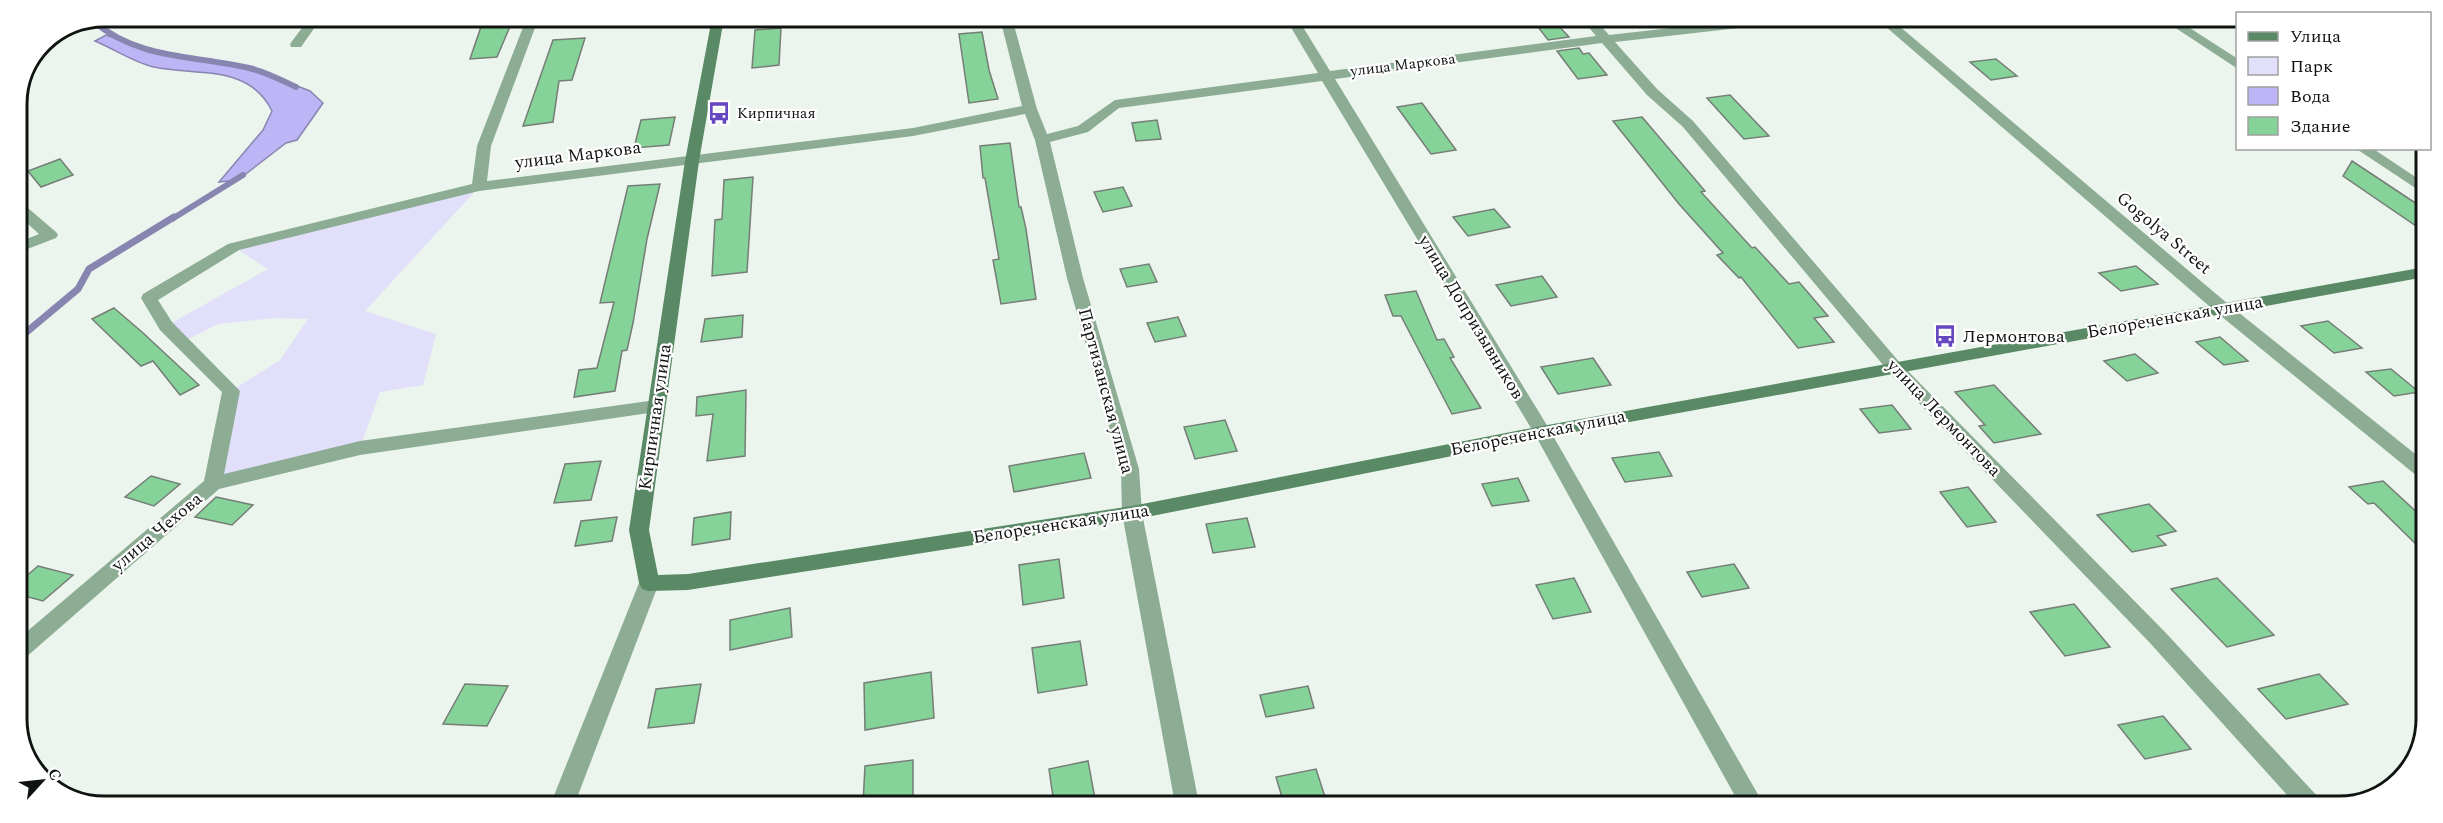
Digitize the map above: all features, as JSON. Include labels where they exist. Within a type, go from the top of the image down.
[{"type":"street","points":[[296,44],[309,27]]},
{"type":"street","points":[[479,187],[484,146],[529,27]]},
{"type":"street","name":"Кирпичная улица","points":[[649,583],[639,530],[692,161],[716,27]]},
{"type":"street","name":"Партизанская улица","points":[[1008,27],[1030,110],[1042,140],[1075,278],[1130,469],[1132,513],[1185,796]]},
{"type":"street","name":"улица Допризывников","points":[[1297,27],[1542,432],[1747,796]]},
{"type":"street","name":"улица Лермонтова","points":[[1594,27],[1652,92],[1688,124],[1895,368],[2157,638],[2303,796]]},
{"type":"street","name":"улица Маркова","points":[[1042,140],[1083,129],[1115,104],[1324,75],[1712,27]]},
{"type":"street","name":"Gogolya Street","points":[[1892,27],[2222,308],[2416,465]]},
{"type":"street","points":[[2180,27],[2236,64]]},
{"type":"street","name":"улица Маркова","points":[[149,298],[234,247],[479,187],[913,132],[1030,110]]},
{"type":"street","points":[[2365,150],[2416,184]]},
{"type":"street","points":[[27,215],[50,235],[27,244]]},
{"type":"street","name":"Белореченская улица","points":[[649,583],[688,582],[1132,513],[1542,432],[2416,274]]},
{"type":"street","name":"улица Чехова","points":[[27,643],[213,484],[231,391],[166,326],[149,298]]},
{"type":"street","points":[[213,484],[360,448],[656,406]]},
{"type":"street","points":[[566,796],[649,583]]},
{"type":"green space","points":[[479,187],[365,311],[436,334],[423,385],[380,392],[360,448],[213,484],[231,391],[280,360],[308,319],[274,318],[218,324],[183,342],[166,326],[268,269],[234,247]]},
{"type":"water","points":[[106,35],[150,51],[247,67],[310,91],[323,103],[297,140],[286,143],[238,180],[219,182],[263,130],[272,111],[262,96],[250,86],[236,79],[204,72],[170,70],[139,62],[95,41]]},
{"type":"building","points":[[481,27],[510,27],[497,57],[470,59]]},
{"type":"building","points":[[1538,27],[1560,27],[1569,37],[1548,40]]},
{"type":"building","points":[[781,28],[779,65],[752,68],[755,30]]},
{"type":"building","points":[[982,32],[989,70],[998,99],[969,103],[959,34]]},
{"type":"building","points":[[585,38],[572,80],[559,81],[553,122],[523,126],[553,40]]},
{"type":"building","points":[[1579,48],[1583,54],[1589,53],[1607,75],[1578,79],[1557,51]]},
{"type":"building","points":[[1996,59],[2017,76],[1991,80],[1970,62]]},
{"type":"building","points":[[1730,95],[1769,136],[1744,139],[1707,98]]},
{"type":"building","points":[[1422,103],[1456,150],[1431,154],[1397,107]]},
{"type":"building","points":[[675,117],[669,145],[634,148],[641,120]]},
{"type":"building","points":[[1642,117],[1705,191],[1701,192],[1752,248],[1755,247],[1789,284],[1799,282],[1828,316],[1814,318],[1834,342],[1798,348],[1741,277],[1739,278],[1717,255],[1723,253],[1679,204],[1613,121]]},
{"type":"building","points":[[1157,120],[1161,139],[1136,141],[1132,123]]},
{"type":"building","points":[[1010,143],[1036,299],[1001,304],[993,260],[999,259],[985,178],[983,178],[980,146]]},
{"type":"building","points":[[60,159],[73,175],[41,187],[28,171]]},
{"type":"building","points":[[2352,161],[2416,203],[2416,226],[2343,176]]},
{"type":"building","points":[[753,177],[747,272],[712,276],[715,220],[722,219],[724,180]]},
{"type":"building","points":[[660,184],[647,239],[633,323],[627,350],[622,351],[615,391],[574,397],[579,370],[597,368],[614,302],[600,303],[628,186]]},
{"type":"building","points":[[1123,187],[1132,206],[1103,212],[1094,192]]},
{"type":"building","points":[[1494,209],[1510,227],[1468,236],[1453,217]]},
{"type":"building","points":[[1149,264],[1157,282],[1127,287],[1120,269]]},
{"type":"building","points":[[2136,266],[2158,284],[2121,291],[2099,273]]},
{"type":"building","points":[[1542,276],[1557,297],[1511,306],[1496,285]]},
{"type":"building","points":[[1416,291],[1437,340],[1444,339],[1454,357],[1450,358],[1481,408],[1452,414],[1401,316],[1393,316],[1385,295]]},
{"type":"building","points":[[114,308],[199,385],[180,395],[153,361],[141,366],[92,319]]},
{"type":"building","points":[[743,315],[742,337],[701,342],[705,319]]},
{"type":"building","points":[[1178,317],[1186,336],[1155,342],[1147,323]]},
{"type":"building","points":[[2328,321],[2362,348],[2334,353],[2301,326]]},
{"type":"building","points":[[2220,337],[2248,361],[2224,365],[2196,342]]},
{"type":"building","points":[[2135,354],[2158,373],[2127,381],[2104,361]]},
{"type":"building","points":[[1593,358],[1611,385],[1558,394],[1541,367]]},
{"type":"building","points":[[2391,369],[2416,390],[2416,392],[2394,396],[2366,372]]},
{"type":"building","points":[[1994,385],[2041,434],[1994,443],[1979,426],[1985,425],[1955,392]]},
{"type":"building","points":[[746,390],[745,456],[707,461],[713,414],[696,416],[697,397]]},
{"type":"building","points":[[1892,405],[1911,429],[1879,433],[1860,409]]},
{"type":"building","points":[[1225,420],[1237,451],[1195,459],[1184,427]]},
{"type":"building","points":[[1659,452],[1672,476],[1625,482],[1612,458]]},
{"type":"building","points":[[1084,453],[1091,478],[1014,492],[1009,466]]},
{"type":"building","points":[[601,461],[591,500],[554,503],[565,464]]},
{"type":"building","points":[[151,476],[180,484],[154,506],[125,497]]},
{"type":"building","points":[[1518,478],[1529,501],[1492,506],[1482,484]]},
{"type":"building","points":[[2383,481],[2416,512],[2416,544],[2374,503],[2368,504],[2349,487]]},
{"type":"building","points":[[1968,487],[1996,522],[1967,527],[1940,492]]},
{"type":"building","points":[[216,497],[253,505],[232,525],[195,517]]},
{"type":"building","points":[[2149,504],[2176,531],[2157,536],[2166,545],[2132,552],[2097,515]]},
{"type":"building","points":[[731,512],[730,539],[692,545],[694,518]]},
{"type":"building","points":[[617,517],[612,541],[575,546],[581,521]]},
{"type":"building","points":[[1247,518],[1255,547],[1213,553],[1206,524]]},
{"type":"building","points":[[1059,559],[1064,598],[1023,605],[1019,565]]},
{"type":"building","points":[[1734,564],[1749,588],[1702,597],[1687,572]]},
{"type":"building","points":[[38,566],[73,575],[43,601],[27,597],[27,575]]},
{"type":"building","points":[[1574,578],[1591,612],[1553,619],[1536,585]]},
{"type":"building","points":[[2217,578],[2274,635],[2227,647],[2171,589]]},
{"type":"building","points":[[2074,604],[2110,647],[2065,656],[2030,612]]},
{"type":"building","points":[[790,608],[792,637],[730,650],[730,620]]},
{"type":"building","points":[[1080,641],[1087,685],[1038,693],[1032,648]]},
{"type":"building","points":[[931,672],[934,718],[865,730],[864,683]]},
{"type":"building","points":[[2319,674],[2348,704],[2286,719],[2258,689]]},
{"type":"building","points":[[465,684],[508,686],[487,726],[443,724]]},
{"type":"building","points":[[701,684],[694,723],[648,728],[656,689]]},
{"type":"building","points":[[1308,686],[1314,708],[1266,717],[1260,695]]},
{"type":"building","points":[[2163,716],[2191,749],[2145,759],[2118,725]]},
{"type":"building","points":[[913,760],[913,796],[863,796],[865,766]]},
{"type":"building","points":[[1088,761],[1095,796],[1053,796],[1049,769]]},
{"type":"building","points":[[1316,769],[1325,796],[1282,796],[1276,777]]},
{"type":"waterway","points":[[102,27],[129,43],[148,50],[249,68],[296,87]]},
{"type":"waterway","points":[[172,219],[243,175]]},
{"type":"waterway","points":[[27,332],[78,289],[89,269],[174,217]]},
{"type":"place","name":"Кирпичная","points":[[719,113]]},
{"type":"place","name":"Лермонтова","points":[[1945,336]]}]
